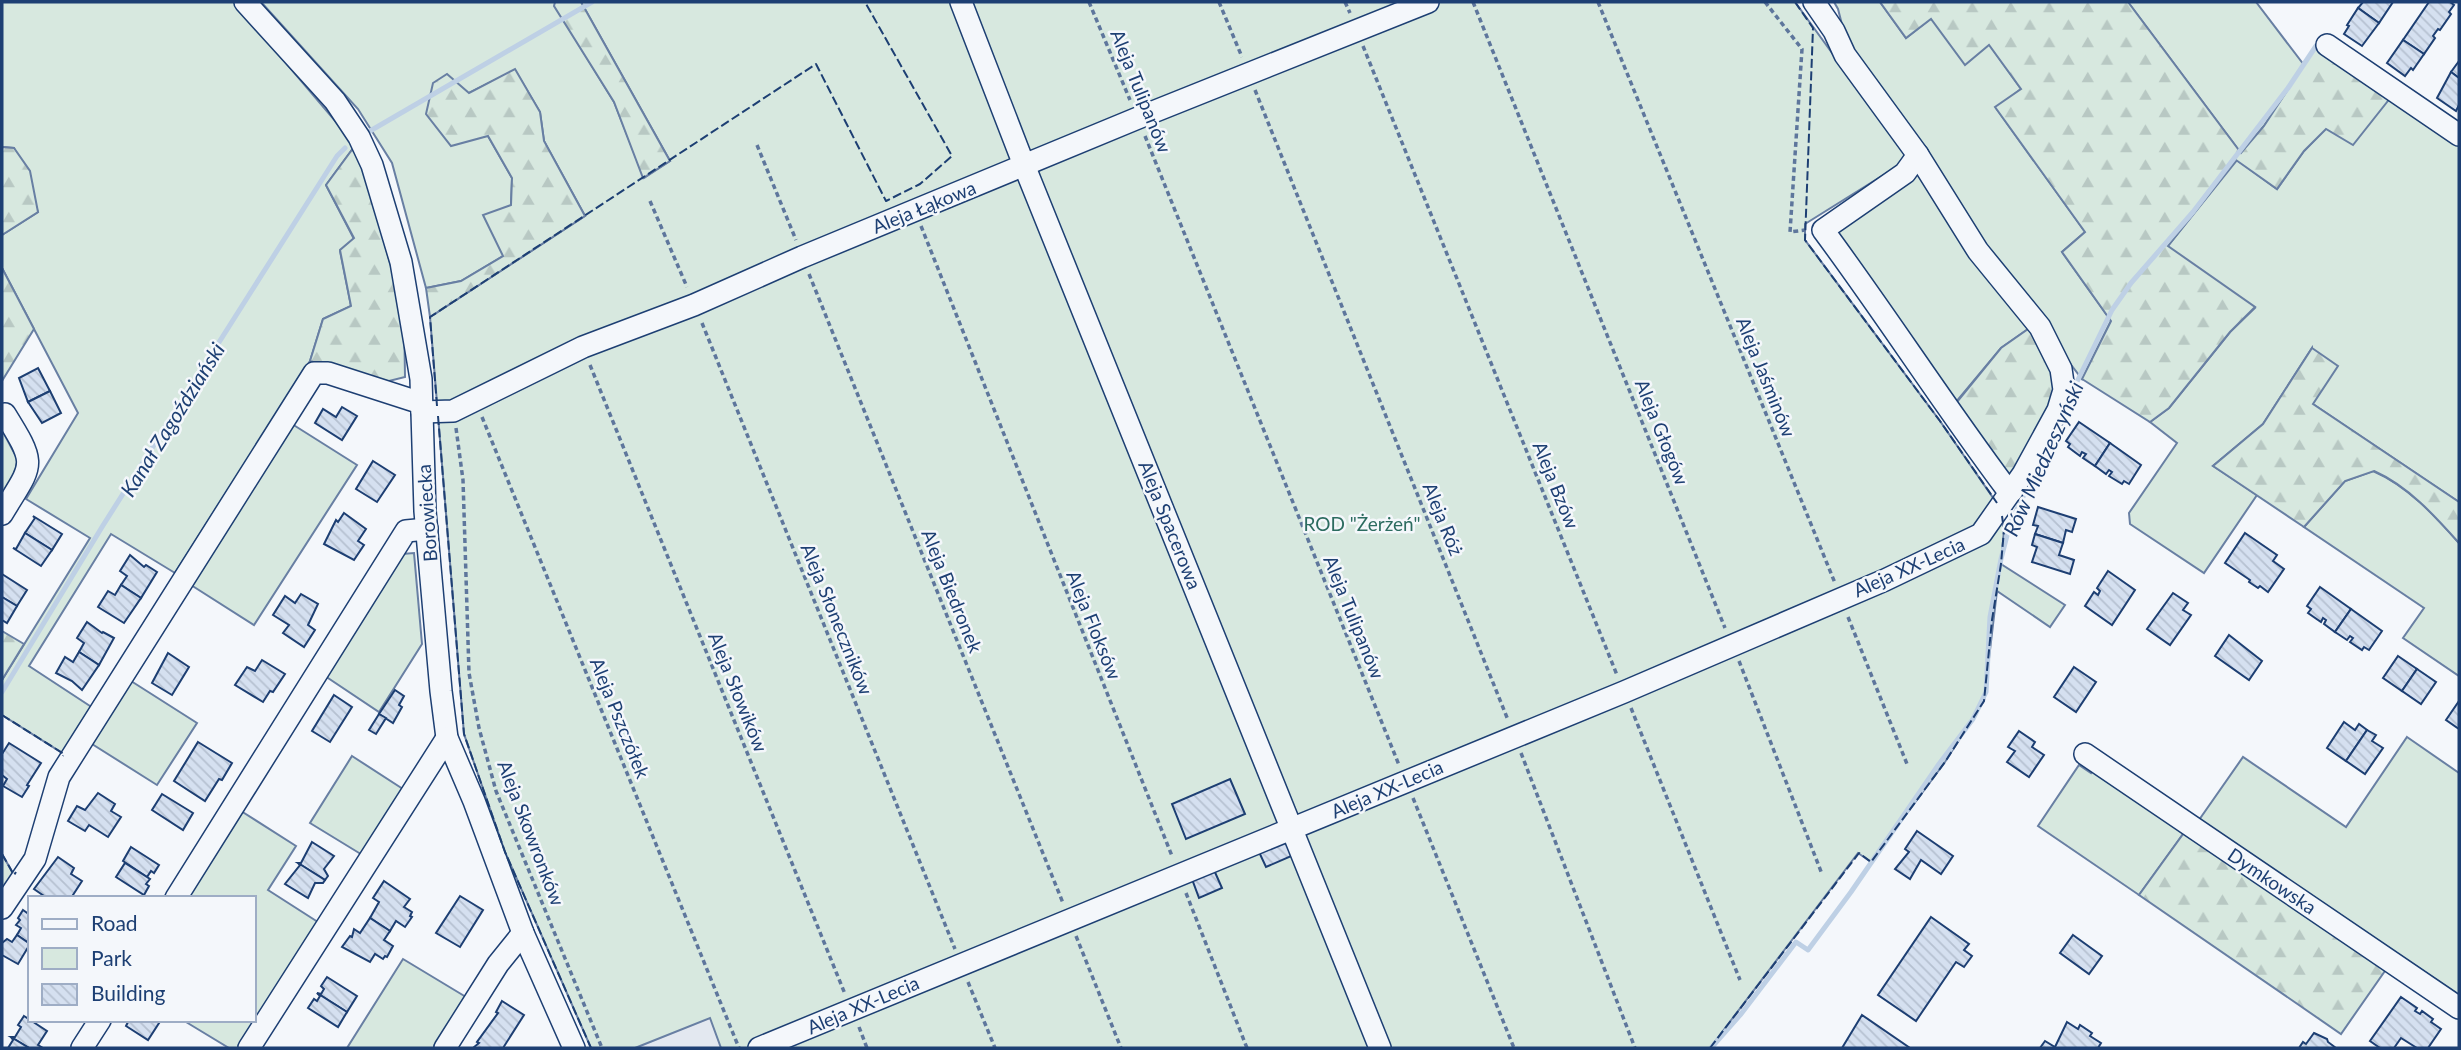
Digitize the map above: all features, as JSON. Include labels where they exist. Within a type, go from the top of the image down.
[{"type":"street","name":"Borowiecka","points":[[245,2],[335,101],[359,137],[372,165],[401,262],[421,379],[426,529],[447,738],[474,801],[523,933],[573,1048]]},
{"type":"street","name":"Aleja Spacerowa","points":[[961,2],[1024,165],[1380,1048]]},
{"type":"street","name":"Aleja Łąkowa","points":[[2,908],[35,859],[59,777],[314,373],[328,373],[421,408],[453,411],[583,347],[694,305],[1024,165],[1428,2]]},
{"type":"street","name":"Aleja XX-Lecia","points":[[759,1048],[1624,692],[1885,580],[1981,534],[2006,499],[2058,410],[2064,390],[2061,369],[2040,327],[1978,251],[1918,155],[1845,55],[1834,31],[1814,2]]},
{"type":"street","points":[[2328,45],[2459,135]]},
{"type":"street","points":[[1918,155],[1905,173],[1823,230],[1869,292],[1959,426],[2006,488],[2006,499]]},
{"type":"street","points":[[2,514],[28,472],[29,460],[25,446],[5,414]]},
{"type":"street","points":[[177,896],[406,531],[426,529]]},
{"type":"street","points":[[249,1048],[447,738]]},
{"type":"street","name":"Dymkowska","points":[[2085,754],[2459,1008]]},
{"type":"street","points":[[445,1048],[498,964],[523,933]]},
{"type":"street","points":[[82,1048],[99,1022]]},
{"type":"path","name":"Aleja Tulipanów","points":[[1089,2],[1514,1048]]},
{"type":"path","name":"Aleja Róż","points":[[1219,2],[1515,737],[1635,1048]]},
{"type":"path","name":"Aleja Bzów","points":[[1345,2],[1740,980]]},
{"type":"path","name":"Aleja Głogów","points":[[1472,2],[1733,646],[1822,874]]},
{"type":"path","name":"Aleja Jaśminów","points":[[1598,2],[1907,764]]},
{"type":"path","points":[[1765,2],[1801,49],[1790,232],[1823,230]]},
{"type":"path","name":"Aleja Biedronek","points":[[757,145],[1121,1048]]},
{"type":"path","name":"Aleja Słoneczników","points":[[650,201],[995,1048]]},
{"type":"path","name":"Aleja Floksów","points":[[915,211],[1247,1048]]},
{"type":"path","name":"Aleja Słowików","points":[[583,347],[867,1048]]},
{"type":"path","name":"Aleja Pszczółek","points":[[474,399],[739,1048]]},
{"type":"path","name":"Aleja Skowronków","points":[[453,411],[463,480],[469,673],[479,728],[496,791],[602,1048]]},
{"type":"green space","points":[[2,2],[234,2],[348,136],[354,147],[326,185],[354,239],[340,251],[351,306],[323,319],[310,361],[175,573],[111,534],[29,666],[93,708],[64,754],[2,715],[2,680],[90,538],[26,499],[78,413],[2,268],[2,235],[38,212],[14,148],[2,147]]},
{"type":"green space","name":"ROD \"Żerżeń\"","points":[[261,2],[555,2],[614,102],[644,178],[670,161],[581,2],[1795,2],[1909,159],[1805,224],[1805,240],[1940,421],[2000,508],[2004,530],[2001,564],[2065,605],[2050,627],[1997,591],[1984,701],[1945,762],[1871,862],[1858,853],[1710,1048],[591,1048],[505,852],[464,734],[430,317],[585,216],[544,141],[540,112],[515,70],[469,93],[488,136],[512,178],[511,205],[503,256],[461,281],[426,288],[392,163],[358,109]]},
{"type":"green space","points":[[555,2],[581,2],[670,161],[643,178],[614,102],[554,6]]},
{"type":"green space","points":[[1834,2],[1880,2],[1906,38],[1930,19],[1989,44],[2021,89],[1996,108],[2085,232],[2062,252],[2111,321],[2082,379],[1988,256],[1847,44]]},
{"type":"green space","points":[[1880,2],[2128,2],[2241,153],[2264,126],[2317,45],[2391,97],[2353,145],[2326,129],[2304,151],[2277,189],[2236,160],[2168,246],[2255,307],[2230,332],[2169,408],[2150,422],[2082,379],[2111,321],[2062,252],[2085,232],[1995,107],[2021,89],[1989,45],[1965,65],[1931,19],[1906,38]]},
{"type":"green space","points":[[2128,2],[2256,2],[2304,65],[2264,126],[2241,153]]},
{"type":"green space","points":[[515,69],[540,112],[544,141],[585,216],[430,317],[426,288],[461,281],[503,256],[483,215],[511,205],[512,178],[488,136],[451,146],[426,114],[433,83],[447,74],[469,93]]},
{"type":"green space","points":[[2391,97],[2459,145],[2459,502],[2313,404],[2312,348],[2263,424],[2213,466],[2257,495],[2204,573],[2130,524],[2129,513],[2177,443],[2150,422],[2169,408],[2230,332],[2255,308],[2167,247],[2237,160],[2277,189],[2304,151],[2326,128]]},
{"type":"green space","points":[[2,147],[14,148],[30,171],[38,212],[2,235]]},
{"type":"green space","points":[[354,147],[365,173],[404,313],[405,377],[381,383],[310,361],[323,319],[351,306],[340,250],[354,238],[326,185]]},
{"type":"green space","points":[[1922,168],[2031,327],[2001,348],[1951,408],[1836,232]]},
{"type":"green space","points":[[2,268],[34,329],[2,381]]},
{"type":"green space","points":[[2031,327],[2046,351],[2057,394],[2007,482],[1952,408],[2001,348]]},
{"type":"green space","points":[[2312,348],[2338,366],[2313,404],[2459,502],[2459,543],[2410,493],[2374,471],[2345,481],[2304,527],[2213,466],[2263,424]]},
{"type":"green space","points":[[292,424],[357,465],[254,625],[191,585]]},
{"type":"green space","points":[[2,430],[20,464],[2,499]]},
{"type":"green space","points":[[2373,471],[2409,493],[2459,543],[2459,676],[2403,638],[2424,608],[2304,527],[2345,481]]},
{"type":"green space","points":[[414,553],[422,644],[379,712],[325,676],[402,554]]},
{"type":"green space","points":[[2,631],[24,644],[2,680]]},
{"type":"green space","points":[[131,681],[197,723],[157,785],[92,744]]},
{"type":"green space","points":[[2407,737],[2459,773],[2459,995],[2199,820],[2243,757],[2346,827]]},
{"type":"green space","points":[[352,756],[406,791],[364,856],[310,823]]},
{"type":"green space","points":[[2079,765],[2091,773],[2094,768],[2186,830],[2139,895],[2038,826]]},
{"type":"green space","points":[[241,811],[296,846],[268,890],[321,924],[243,1048],[229,1048],[186,1022],[256,1022],[256,896],[188,896]]},
{"type":"green space","points":[[2186,830],[2387,968],[2341,1034],[2139,895]]},
{"type":"green space","points":[[2,854],[14,875],[2,894]]},
{"type":"green space","points":[[403,959],[466,997],[435,1048],[347,1048]]},
{"type":"shaded area","points":[[710,1018],[721,1048],[635,1048]]},
{"type":"building","points":[[2363,2],[2393,2],[2379,23],[2358,8]]},
{"type":"building","points":[[2429,2],[2450,2],[2454,5],[2449,12],[2451,14],[2433,36],[2435,38],[2424,54],[2403,40]]},
{"type":"building","points":[[2358,8],[2379,23],[2362,46],[2344,34]]},
{"type":"building","points":[[2403,40],[2424,54],[2413,70],[2411,68],[2405,76],[2387,63]]},
{"type":"building","points":[[2459,61],[2459,78],[2451,72]]},
{"type":"building","points":[[2451,72],[2459,78],[2459,105],[2456,111],[2437,98]]},
{"type":"building","points":[[38,368],[50,391],[28,402],[19,378]]},
{"type":"building","points":[[50,391],[61,413],[42,423],[28,402]]},
{"type":"building","points":[[342,407],[357,416],[342,440],[315,423],[323,409],[336,417]]},
{"type":"building","points":[[2079,422],[2110,443],[2095,466],[2083,458],[2086,454],[2082,452],[2080,456],[2068,447],[2070,444],[2066,441]]},
{"type":"building","points":[[2110,443],[2141,465],[2129,484],[2124,481],[2122,484],[2109,476],[2112,472],[2109,470],[2106,474],[2095,466]]},
{"type":"building","points":[[373,461],[395,475],[377,502],[356,489]]},
{"type":"building","points":[[2038,507],[2076,519],[2072,532],[2066,530],[2063,543],[2035,534],[2038,526],[2033,525]]},
{"type":"building","points":[[344,513],[366,529],[358,541],[364,545],[354,560],[324,544],[336,520],[338,522]]},
{"type":"building","points":[[33,516],[62,534],[52,550],[25,533],[35,518]]},
{"type":"building","points":[[25,533],[52,550],[41,566],[13,548],[16,549]]},
{"type":"building","points":[[2245,533],[2277,555],[2273,561],[2284,569],[2268,592],[2249,582],[2250,580],[2225,563]]},
{"type":"building","points":[[2035,534],[2063,543],[2059,555],[2074,560],[2070,574],[2032,562],[2037,547],[2032,545]]},
{"type":"building","points":[[130,555],[144,567],[146,565],[157,572],[141,598],[121,585],[127,576],[120,571]]},
{"type":"building","points":[[2108,571],[2135,590],[2112,625],[2085,606],[2094,592],[2098,595],[2100,591],[2097,588]]},
{"type":"building","points":[[2,574],[27,590],[17,606],[2,597]]},
{"type":"building","points":[[121,585],[141,598],[124,623],[98,607],[108,591],[115,595]]},
{"type":"building","points":[[2320,587],[2351,609],[2335,632],[2324,624],[2326,620],[2323,618],[2321,622],[2308,613],[2311,609],[2307,606]]},
{"type":"building","points":[[2173,593],[2188,603],[2183,610],[2191,615],[2170,645],[2147,629]]},
{"type":"building","points":[[301,594],[318,604],[308,625],[315,630],[304,647],[283,633],[289,625],[273,615],[285,596],[295,603]]},
{"type":"building","points":[[2,597],[17,606],[7,623],[2,620]]},
{"type":"building","points":[[2351,609],[2382,631],[2369,650],[2364,647],[2362,650],[2350,642],[2353,638],[2350,636],[2347,640],[2335,632]]},
{"type":"building","points":[[87,622],[114,638],[99,665],[79,652],[84,643],[77,638]]},
{"type":"building","points":[[2229,635],[2262,661],[2249,680],[2215,656]]},
{"type":"building","points":[[79,652],[99,665],[82,690],[56,673],[65,657],[73,662]]},
{"type":"building","points":[[168,653],[189,667],[172,695],[152,683]]},
{"type":"building","points":[[2398,656],[2417,669],[2402,691],[2383,678]]},
{"type":"building","points":[[262,660],[285,674],[263,702],[235,685],[247,667],[255,671]]},
{"type":"building","points":[[2074,667],[2096,682],[2076,712],[2054,697]]},
{"type":"building","points":[[2417,669],[2436,682],[2421,704],[2402,691]]},
{"type":"building","points":[[395,690],[404,696],[399,705],[402,707],[393,723],[379,714]]},
{"type":"building","points":[[334,695],[352,707],[330,742],[312,731]]},
{"type":"building","points":[[2459,701],[2459,729],[2446,720]]},
{"type":"building","points":[[379,714],[386,718],[376,734],[369,730]]},
{"type":"building","points":[[2344,722],[2355,730],[2359,724],[2367,730],[2346,761],[2327,748]]},
{"type":"building","points":[[2367,730],[2376,735],[2372,741],[2383,748],[2365,774],[2346,761]]},
{"type":"building","points":[[2019,731],[2035,742],[2032,747],[2044,755],[2029,777],[2007,762],[2015,751],[2008,747]]},
{"type":"building","points":[[198,742],[232,763],[205,801],[174,781]]},
{"type":"building","points":[[9,743],[41,763],[22,797],[3,786],[7,779],[2,775],[2,754]]},
{"type":"building","points":[[1230,779],[1245,814],[1186,839],[1172,804]]},
{"type":"building","points":[[98,793],[115,804],[111,811],[121,817],[108,837],[89,825],[85,831],[68,821],[77,806],[85,810]]},
{"type":"building","points":[[162,794],[193,813],[183,830],[152,810]]},
{"type":"building","points":[[1917,831],[1953,856],[1941,874],[1921,860],[1910,879],[1895,869],[1909,852],[1905,849]]},
{"type":"building","points":[[1290,839],[1296,854],[1266,867],[1259,852]]},
{"type":"building","points":[[312,842],[334,856],[324,869],[328,876],[325,880],[298,863],[301,863]]},
{"type":"building","points":[[131,847],[159,865],[154,873],[151,871],[147,877],[123,861]]},
{"type":"building","points":[[58,857],[74,868],[71,874],[82,881],[72,896],[44,896],[34,889]]},
{"type":"building","points":[[125,863],[150,879],[144,895],[116,877]]},
{"type":"building","points":[[298,863],[325,880],[323,883],[315,883],[308,898],[285,884],[300,865]]},
{"type":"building","points":[[1214,870],[1222,888],[1199,898],[1192,879]]},
{"type":"building","points":[[384,881],[410,899],[404,907],[412,912],[412,917],[405,927],[396,921],[390,931],[370,918],[379,902],[373,898]]},
{"type":"building","points":[[460,896],[483,910],[460,947],[436,933]]},
{"type":"building","points":[[23,910],[28,914],[28,943],[17,935],[21,928],[16,925],[20,920],[18,918]]},
{"type":"building","points":[[1931,917],[1969,944],[1964,950],[1972,956],[1964,967],[1956,962],[1916,1021],[1878,995]]},
{"type":"building","points":[[370,918],[390,931],[384,940],[393,946],[387,957],[383,959],[375,954],[370,962],[342,947],[350,936],[352,937],[354,929],[360,933]]},
{"type":"building","points":[[17,935],[28,943],[18,964],[2,955],[2,943],[7,939],[12,942]]},
{"type":"building","points":[[2073,935],[2102,956],[2089,974],[2060,953]]},
{"type":"building","points":[[327,977],[357,996],[347,1012],[317,993],[321,994],[324,989],[321,986]]},
{"type":"building","points":[[317,993],[347,1012],[338,1027],[308,1008],[314,999],[317,1001],[320,996]]},
{"type":"building","points":[[2401,997],[2417,1008],[2415,1011],[2420,1014],[2422,1011],[2433,1019],[2431,1022],[2441,1029],[2428,1048],[2417,1048],[2401,1038],[2394,1048],[2380,1048],[2370,1041]]},
{"type":"building","points":[[502,1001],[524,1015],[503,1048],[473,1048],[498,1013],[496,1012]]},
{"type":"building","points":[[1862,1015],[1910,1048],[1842,1048]]},
{"type":"building","points":[[24,1016],[28,1022],[33,1022],[47,1031],[38,1045],[43,1048],[29,1048],[11,1037],[15,1037],[21,1027],[18,1025]]},
{"type":"building","points":[[128,1022],[160,1022],[148,1040],[126,1026]]},
{"type":"building","points":[[2067,1022],[2078,1029],[2080,1025],[2092,1033],[2090,1036],[2101,1043],[2098,1048],[2040,1048],[2045,1041],[2055,1047]]},
{"type":"building","points":[[2314,1033],[2327,1039],[2336,1048],[2299,1048],[2303,1042],[2306,1044]]},
{"type":"building","points":[[11,1037],[29,1048],[8,1048],[13,1040]]},
{"type":"waterway","name":"Kanał Zagoździański","points":[[370,131],[592,2]]},
{"type":"waterway","name":"Rów Miedzeszyński","points":[[2071,394],[2112,310],[2131,283],[2193,212],[2288,88],[2316,46]]},
{"type":"waterway","name":"Kanał Zagoździański","points":[[2,692],[102,527],[337,156],[345,148]]},
{"type":"waterway","name":"Rów Miedzeszyński","points":[[1711,1048],[1741,1014],[1796,942],[1808,950],[1973,719],[1986,692],[1990,617],[2001,559],[2010,524],[2033,476]]},
{"type":"fence","points":[[437,406],[430,317],[816,64],[886,201],[920,184],[952,156],[865,2]]},
{"type":"fence","points":[[1795,2],[1813,28],[1805,240],[1940,421],[1997,503]]},
{"type":"fence","points":[[438,416],[464,734],[505,852],[591,1048]]},
{"type":"fence","points":[[1710,1048],[1859,853],[1871,862],[1945,762],[1984,701],[2001,564],[2004,530],[2002,516]]},
{"type":"fence","points":[[2,715],[64,754],[63,756]]},
{"type":"fence","points":[[2,854],[14,875],[16,872]]}]
